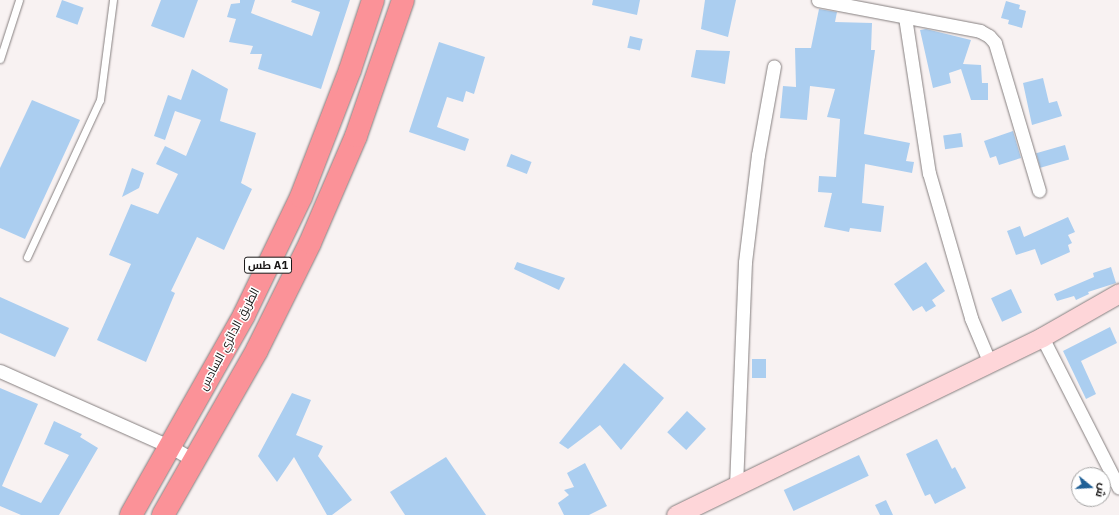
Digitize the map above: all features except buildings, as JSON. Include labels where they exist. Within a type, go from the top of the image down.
[{"type":"highway","name":"الطريق الدائري السادس","points":[[131,515],[171,447],[244,315],[301,196],[350,70],[373,0]]},
{"type":"highway","name":"طس A1","points":[[163,515],[257,350],[310,244],[356,136],[403,0]]},
{"type":"highway","points":[[284,232],[310,244]]},
{"type":"main road","points":[[676,515],[1042,336],[1119,293]]},
{"type":"street","points":[[818,0],[980,31],[995,43],[1039,191]]},
{"type":"street","points":[[905,17],[929,173],[970,318],[989,361]]},
{"type":"street","points":[[736,486],[745,262],[758,155],[774,66]]},
{"type":"street","points":[[1042,336],[1119,488]]},
{"type":"street","points":[[0,371],[171,447],[195,461]]},
{"type":"lane","points":[[0,59],[19,0]]},
{"type":"lane","points":[[27,257],[100,100],[113,0]]}]
